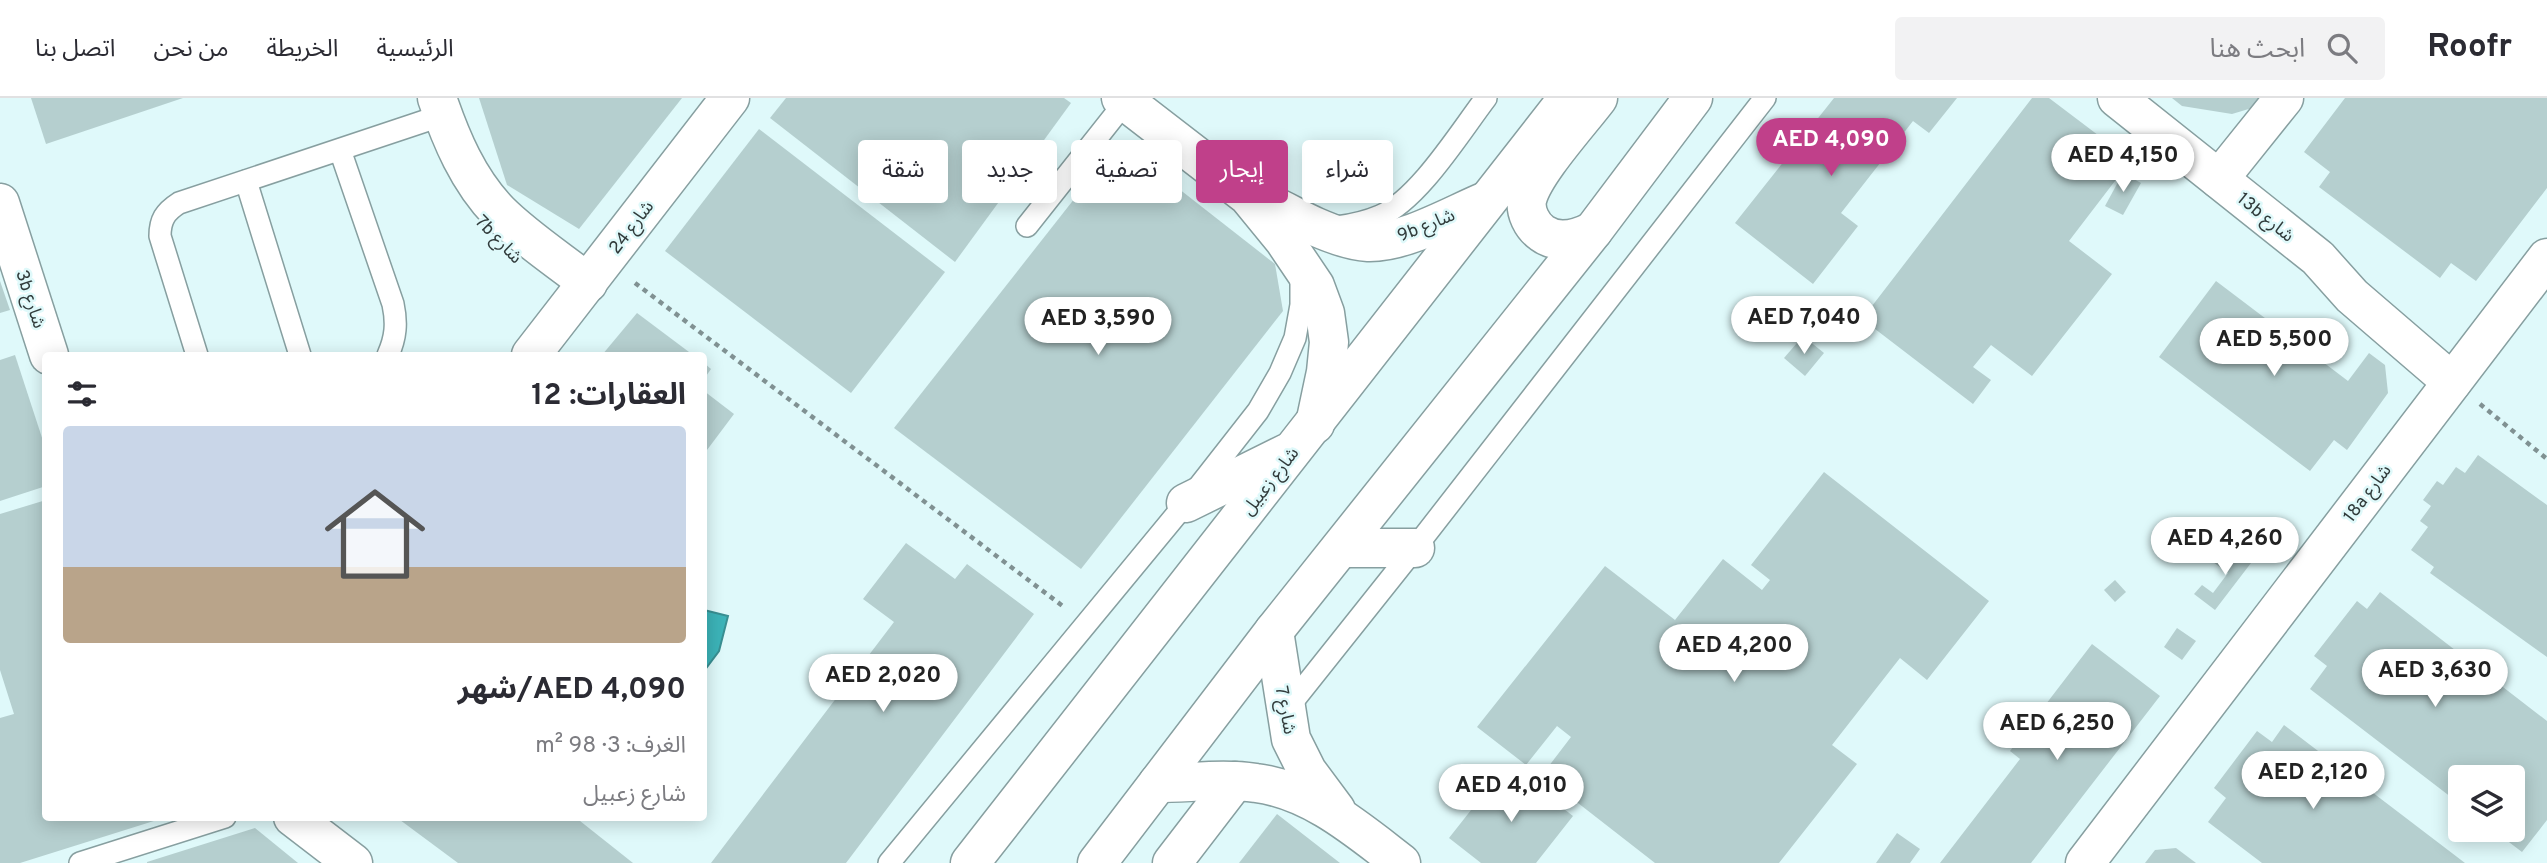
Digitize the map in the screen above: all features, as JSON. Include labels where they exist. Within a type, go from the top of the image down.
[{"type":"street","name":"شارع 24","points":[[533,352],[730,98]]},
{"type":"street","name":"شارع زعبيل","points":[[970,863],[1568,98]]},
{"type":"street","points":[[1593,231],[1579,238],[1561,240],[1543,234],[1530,220],[1527,201],[1546,166],[1598,98]]},
{"type":"street","points":[[1097,863],[1273,631],[1593,231],[1693,98]]},
{"type":"street","name":"13b شارع","points":[[2117,98],[2318,258],[2363,284],[2460,371]]},
{"type":"street","points":[[2219,179],[2284,98]]},
{"type":"street","name":"9b شارع","points":[[1123,100],[1196,156]]},
{"type":"street","name":"7b شارع","points":[[440,107],[462,160],[486,197],[514,225],[589,282]]},
{"type":"street","name":"9b شارع","points":[[1270,203],[1312,226],[1346,238],[1368,242],[1390,240],[1486,201]]},
{"type":"street","name":"3b شارع","points":[[0,203],[48,352]]},
{"type":"street","name":"9b شارع","points":[[1253,203],[1315,286],[1325,313],[1329,342],[1326,372],[1305,437]]},
{"type":"street","name":"18a شارع","points":[[2085,863],[2547,258]]},
{"type":"street","points":[[1186,503],[1305,437]]},
{"type":"street","points":[[1341,548],[1415,548]]},
{"type":"street","name":"شارع 7","points":[[1273,631],[1291,739],[1307,771],[1341,817]]},
{"type":"street","points":[[1172,863],[1235,781]]},
{"type":"street","name":"شارع 7","points":[[1158,783],[1258,783],[1301,796],[1341,817],[1401,863]]},
{"type":"street","points":[[298,821],[353,863]]},
{"type":"lane","points":[[1312,226],[1359,224],[1382,215],[1402,202],[1486,98]]},
{"type":"lane","points":[[1285,712],[1765,98]]},
{"type":"lane","points":[[1027,226],[1123,100]]},
{"type":"lane","points":[[196,352],[160,236],[163,216],[178,203],[340,150],[440,107]]},
{"type":"lane","points":[[340,150],[393,304],[397,323],[389,352]]},
{"type":"lane","points":[[246,181],[299,352]]},
{"type":"lane","points":[[889,863],[1186,503],[1258,411],[1280,373],[1295,338],[1301,305],[1301,265]]},
{"type":"lane","points":[[80,863],[212,821]]},
{"type":"path","points":[[589,282],[691,352]]},
{"type":"path","points":[[707,363],[1087,624]]},
{"type":"path","points":[[2460,371],[2547,459]]},
{"type":"water","points":[[707,611],[728,616],[719,651],[707,667]]},
{"type":"building","points":[[31,98],[183,98],[46,144]]},
{"type":"building","points":[[479,98],[682,98],[579,229],[507,185]]},
{"type":"building","points":[[786,98],[1064,98],[1071,103],[1044,140],[962,140],[962,203],[998,203],[955,262],[879,203],[948,203],[948,140],[858,140],[858,186],[770,118]]},
{"type":"building","points":[[1834,98],[1957,98],[1929,133],[1913,121],[1841,213],[1858,226],[1813,284],[1735,223]]},
{"type":"building","points":[[2032,98],[2049,98],[2131,160],[2069,241],[2112,274],[2032,376],[1991,345],[1973,367],[1991,380],[1973,404],[1862,319]]},
{"type":"building","points":[[2172,98],[2267,98],[2262,105],[2232,114],[2182,106]]},
{"type":"building","points":[[2345,98],[2547,98],[2547,188],[2476,281],[2451,263],[2440,278],[2319,187],[2330,172],[2304,152]]},
{"type":"building","points":[[759,129],[945,272],[851,393],[665,251]]},
{"type":"building","points":[[2123,173],[2141,183],[2123,215],[2105,206]]},
{"type":"building","points":[[1182,191],[1275,264],[1283,311],[1081,569],[894,428],[1071,203],[1182,203]]},
{"type":"building","points":[[0,281],[10,310],[0,313]]},
{"type":"building","points":[[2216,281],[2348,381],[2369,353],[2385,365],[2388,393],[2347,450],[2334,440],[2310,471],[2159,357]]},
{"type":"building","points":[[637,313],[689,352],[604,352]]},
{"type":"building","points":[[1803,336],[1824,353],[1805,376],[1784,358]]},
{"type":"building","points":[[15,355],[42,438],[42,487],[0,501],[0,360]]},
{"type":"building","points":[[707,393],[734,414],[707,450]]},
{"type":"building","points":[[2478,455],[2547,505],[2547,657],[2430,573],[2434,567],[2411,550],[2428,527],[2420,521],[2431,506],[2423,500],[2437,481],[2443,485],[2456,467],[2465,473]]},
{"type":"building","points":[[1824,472],[1989,601],[1927,680],[1900,658],[1832,745],[1857,764],[1779,863],[1655,863],[1542,775],[1571,737],[1557,726],[1526,765],[1477,727],[1605,566],[1675,620],[1723,559],[1762,590],[1770,580],[1751,565]]},
{"type":"building","points":[[42,501],[42,821],[154,821],[20,863],[0,863],[0,718],[14,714],[0,670],[0,514]]},
{"type":"building","points":[[906,543],[955,579],[967,564],[1034,614],[846,863],[711,863],[894,622],[863,599]]},
{"type":"building","points":[[2227,545],[2251,563],[2215,610],[2194,594],[2202,585],[2213,593],[2228,573],[2213,562]]},
{"type":"building","points":[[2115,580],[2126,592],[2115,602],[2104,590]]},
{"type":"building","points":[[2380,592],[2547,721],[2547,820],[2522,852],[2509,842],[2525,842],[2525,765],[2448,765],[2448,795],[2310,689],[2327,666],[2314,656],[2357,601],[2367,609]]},
{"type":"building","points":[[2177,628],[2196,641],[2182,660],[2164,647]]},
{"type":"building","points":[[2092,644],[2160,696],[2031,863],[1940,863],[2020,759],[2010,751]]},
{"type":"building","points":[[2284,725],[2465,863],[2262,863],[2208,822],[2226,798],[2214,788],[2257,731],[2272,742]]},
{"type":"building","points":[[1501,772],[1528,792],[1533,785],[1573,816],[1536,863],[1481,863],[1449,838]]},
{"type":"building","points":[[1277,814],[1340,863],[1239,863]]},
{"type":"building","points":[[401,821],[580,821],[633,863],[458,863]]},
{"type":"building","points":[[255,828],[298,863],[147,863],[147,862]]},
{"type":"building","points":[[1897,833],[1920,849],[1910,863],[1876,863]]},
{"type":"building","points":[[2176,848],[2196,863],[2145,863],[2155,850]]}]
